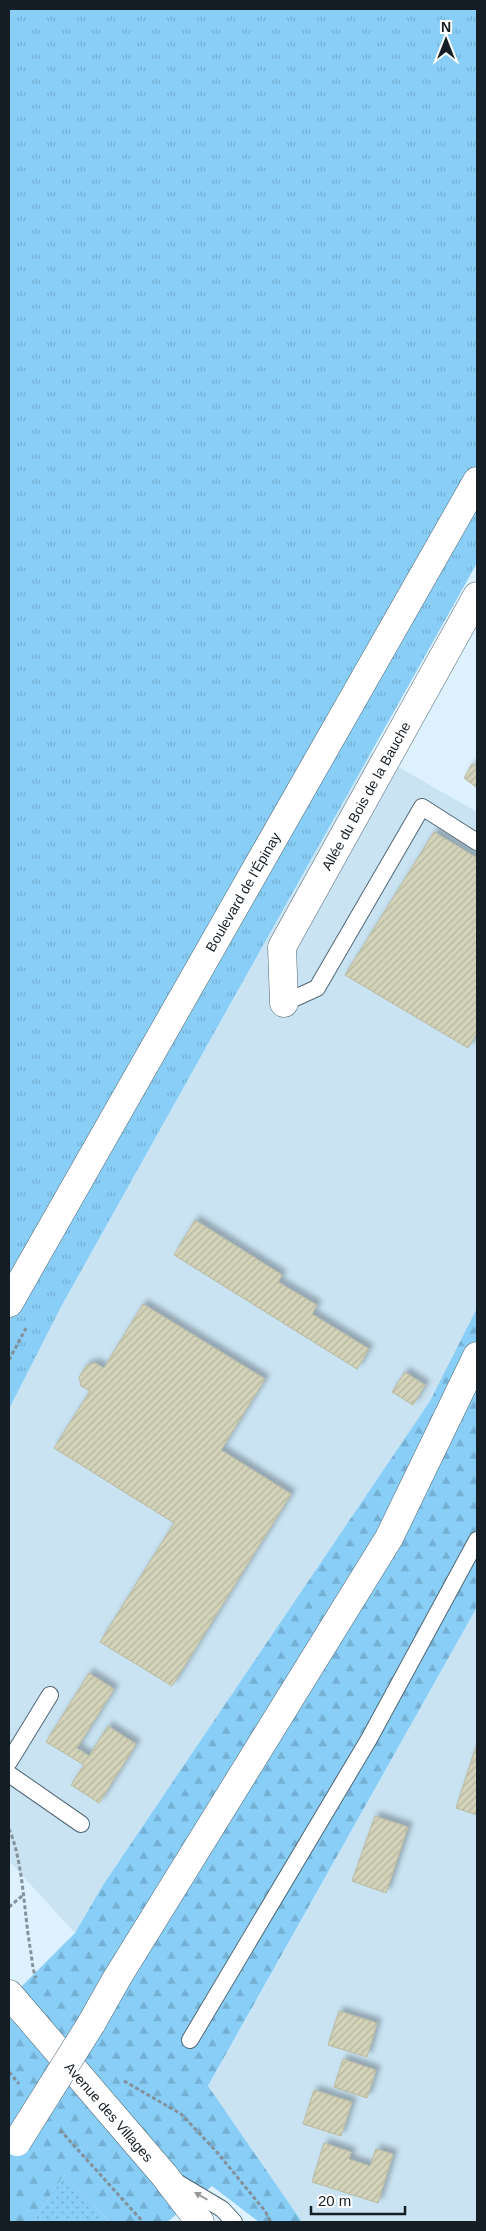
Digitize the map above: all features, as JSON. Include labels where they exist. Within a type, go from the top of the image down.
[{"type":"street","name":"Boulevard de l'Épinay","points":[[9,1303],[477,481]]},
{"type":"street","name":"Allée du Bois de la Bauche","points":[[284,1003],[282,947],[477,596]]},
{"type":"street","points":[[13,2149],[389,1538],[477,1356]]},
{"type":"street","name":"Avenue des Villages","points":[[11,1999],[164,2175],[200,2222]]},
{"type":"lane","points":[[284,1003],[316,988],[422,808],[477,842]]},
{"type":"lane","points":[[190,2040],[369,1740],[477,1540]]},
{"type":"lane","points":[[9,1762],[50,1696]]},
{"type":"lane","points":[[9,1774],[81,1824]]},
{"type":"lane","points":[[164,2175],[216,2205],[234,2222]]},
{"type":"path","points":[[9,1907],[22,1896]]},
{"type":"path","points":[[9,2072],[21,2086]]},
{"type":"path","points":[[59,2129],[143,2222]]},
{"type":"shaded area","points":[[372,752],[477,812],[477,1308],[430,1401],[103,1885],[75,1933],[9,1861],[9,1409],[62,1305]]},
{"type":"shaded area","points":[[477,1607],[477,2222],[302,2222],[208,2087]]},
{"type":"green space","points":[[9,9],[477,9],[477,563],[62,1305],[9,1409]]},
{"type":"green space","points":[[477,1308],[477,1607],[208,2086],[302,2222],[259,2222],[212,2186],[167,2222],[110,2222],[64,2175],[33,2222],[9,2222],[9,1999],[75,1933],[103,1885],[430,1401]]},
{"type":"green space","points":[[64,2175],[110,2222],[33,2222]]},
{"type":"building","points":[[472,764],[477,767],[477,788],[464,778]]},
{"type":"building","points":[[434,832],[477,858],[477,1033],[468,1048],[345,975]]},
{"type":"building","points":[[195,1220],[282,1275],[278,1282],[317,1305],[312,1314],[369,1349],[357,1369],[174,1255]]},
{"type":"building","points":[[143,1304],[265,1379],[221,1450],[291,1494],[172,1686],[100,1642],[174,1523],[54,1448],[90,1391],[81,1386],[79,1377],[87,1365],[95,1363],[104,1368]]},
{"type":"building","points":[[405,1372],[425,1385],[413,1405],[392,1392]]},
{"type":"building","points":[[89,1673],[114,1689],[77,1748],[89,1756],[108,1726],[136,1744],[99,1803],[71,1785],[84,1765],[46,1742]]},
{"type":"building","points":[[477,1743],[477,1815],[456,1808]]},
{"type":"building","points":[[375,1816],[408,1827],[386,1893],[352,1881]]},
{"type":"building","points":[[339,2011],[377,2023],[367,2057],[328,2045]]},
{"type":"building","points":[[343,2059],[376,2070],[367,2098],[334,2087]]},
{"type":"building","points":[[314,2090],[352,2102],[341,2136],[303,2124]]},
{"type":"building","points":[[324,2143],[351,2152],[349,2159],[370,2166],[376,2149],[393,2154],[378,2203],[312,2182]]}]
